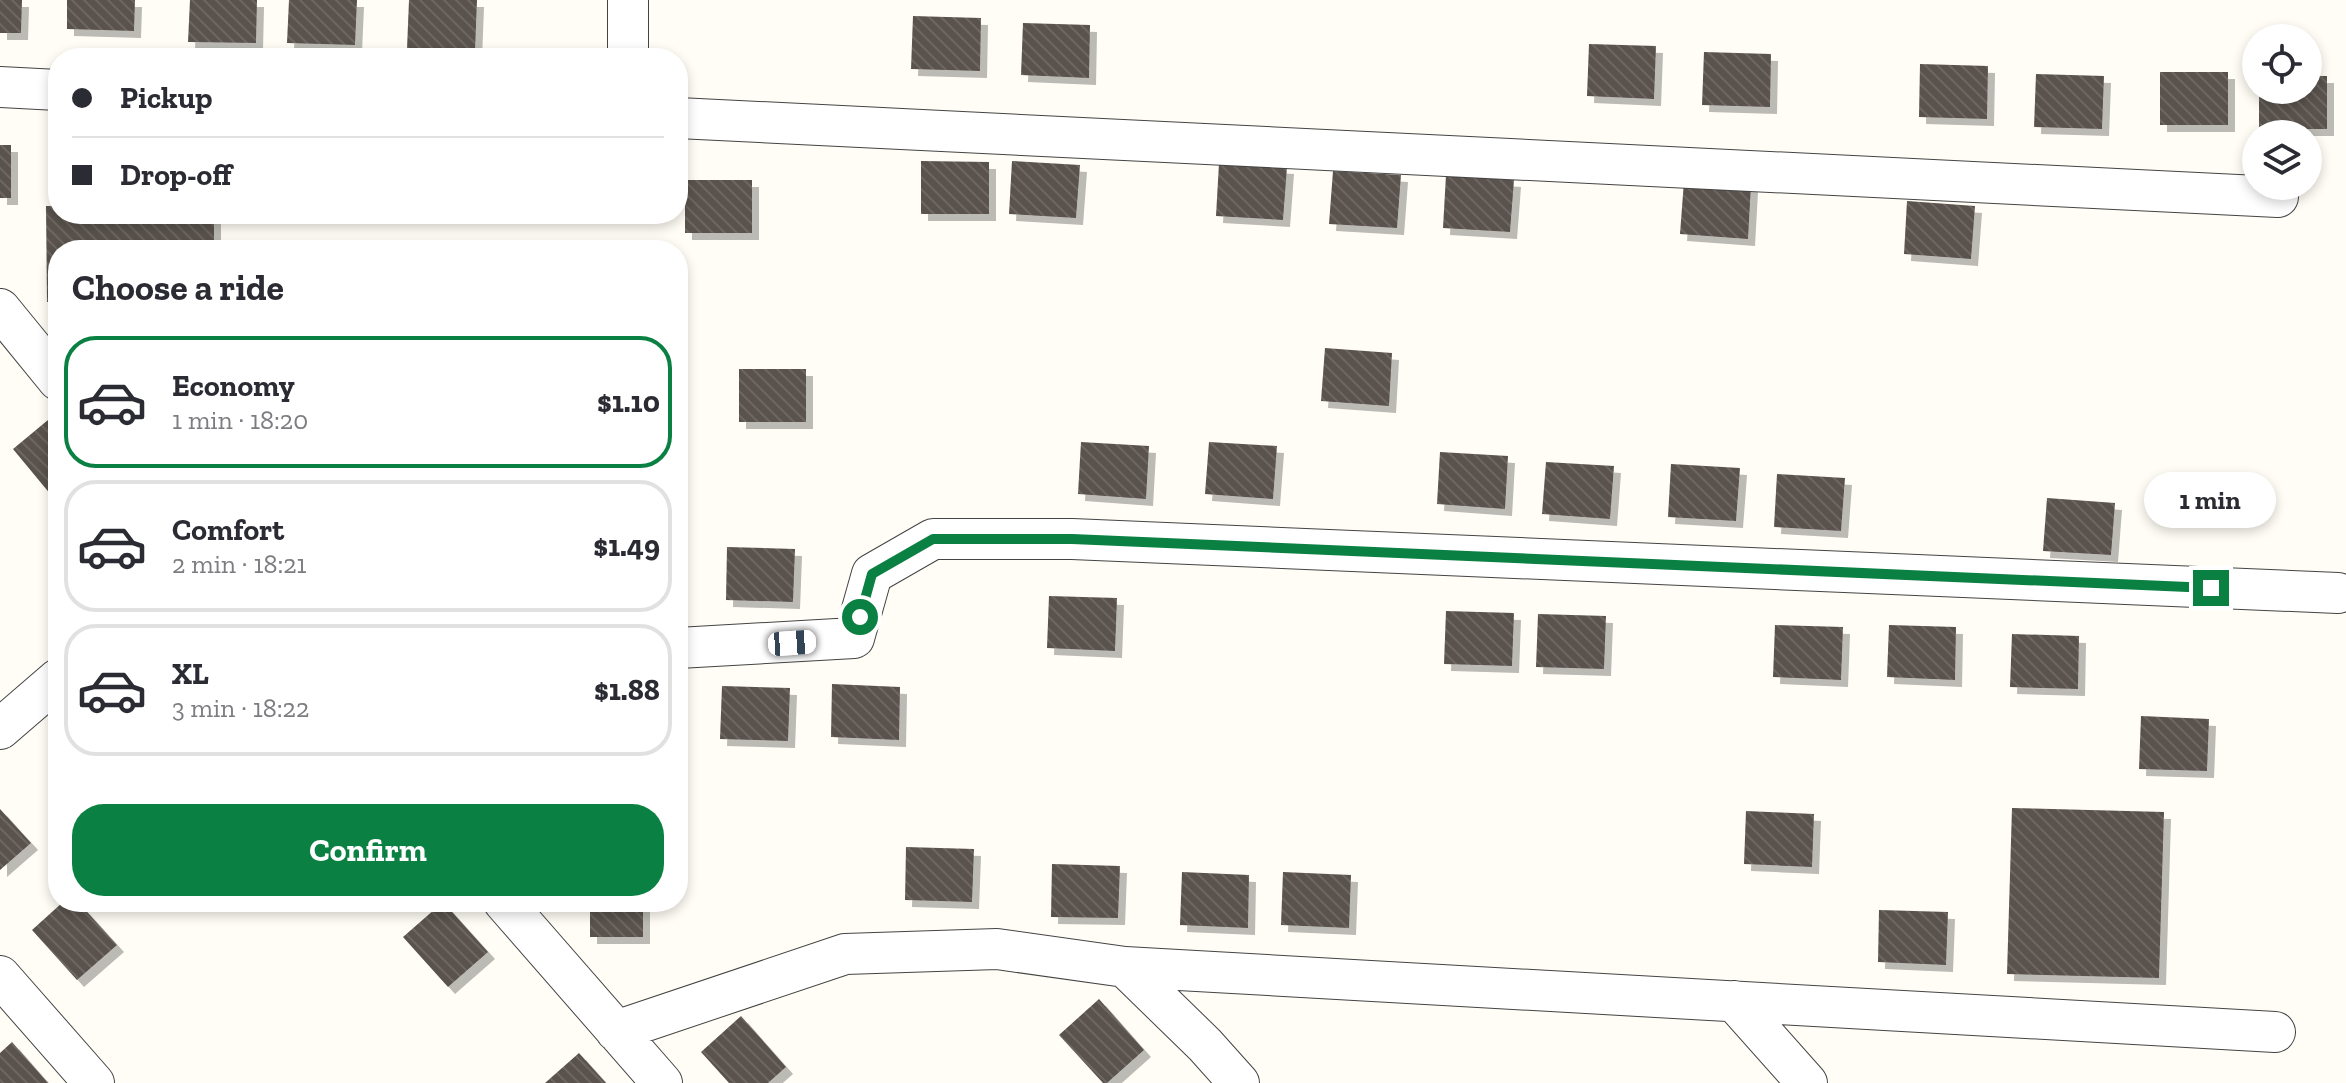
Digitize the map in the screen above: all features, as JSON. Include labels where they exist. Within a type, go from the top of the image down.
[{"type":"street","points":[[628,0],[628,48]]},
{"type":"street","points":[[0,87],[48,89]]},
{"type":"street","points":[[688,118],[2242,195]]},
{"type":"street","points":[[0,309],[48,368]]},
{"type":"street","points":[[688,647],[854,638],[872,574],[933,539],[1072,539],[2338,593]]},
{"type":"street","points":[[0,729],[48,688]]},
{"type":"street","points":[[513,912],[662,1083]]},
{"type":"street","points":[[616,1031],[845,954],[997,949],[1125,967],[2275,1032]]},
{"type":"street","points":[[1125,967],[1239,1083]]},
{"type":"street","points":[[0,976],[94,1083]]},
{"type":"street","points":[[1734,1001],[1807,1083]]},
{"type":"building","points":[[0,0],[22,0],[21,33],[0,33]]},
{"type":"building","points":[[67,0],[135,0],[134,31],[67,29]]},
{"type":"building","points":[[190,0],[257,0],[256,43],[188,42]]},
{"type":"building","points":[[289,0],[357,0],[355,45],[287,43]]},
{"type":"building","points":[[409,0],[477,0],[475,48],[407,48]]},
{"type":"building","points":[[913,16],[981,18],[980,71],[911,69]]},
{"type":"building","points":[[1023,23],[1090,25],[1089,78],[1021,75]]},
{"type":"building","points":[[1589,44],[1656,46],[1654,99],[1587,96]]},
{"type":"building","points":[[1704,52],[1771,54],[1770,107],[1702,105]]},
{"type":"building","points":[[1920,64],[1988,66],[1987,119],[1919,117]]},
{"type":"building","points":[[2160,72],[2228,72],[2228,125],[2160,125]]},
{"type":"building","points":[[2036,74],[2104,76],[2102,129],[2034,127]]},
{"type":"building","points":[[2322,76],[2327,76],[2327,129],[2322,129],[2322,120],[2259,120],[2259,104],[2322,104]]},
{"type":"building","points":[[0,145],[11,145],[11,198],[0,198]]},
{"type":"building","points":[[921,161],[989,162],[989,214],[921,214]]},
{"type":"building","points":[[1012,161],[1080,165],[1076,218],[1009,214]]},
{"type":"building","points":[[1219,163],[1287,167],[1283,220],[1216,216]]},
{"type":"building","points":[[1333,171],[1401,175],[1397,228],[1329,224]]},
{"type":"building","points":[[1446,175],[1514,180],[1510,232],[1443,228]]},
{"type":"building","points":[[688,180],[752,180],[752,233],[685,233],[685,224],[688,224]]},
{"type":"building","points":[[1684,181],[1751,185],[1748,239],[1680,234]]},
{"type":"building","points":[[1907,201],[1975,206],[1971,259],[1904,254]]},
{"type":"building","points":[[46,206],[48,224],[214,224],[214,240],[48,240],[47,302]]},
{"type":"building","points":[[1325,348],[1392,353],[1389,406],[1321,401]]},
{"type":"building","points":[[739,369],[806,369],[806,422],[739,422]]},
{"type":"building","points":[[48,420],[48,491],[13,449]]},
{"type":"building","points":[[1081,442],[1149,446],[1146,499],[1078,494]]},
{"type":"building","points":[[1209,442],[1277,446],[1273,499],[1205,494]]},
{"type":"building","points":[[1440,452],[1508,456],[1505,509],[1437,504]]},
{"type":"building","points":[[1546,462],[1614,466],[1610,519],[1542,514]]},
{"type":"building","points":[[1671,464],[1740,468],[1736,521],[1668,517]]},
{"type":"building","points":[[1777,474],[1845,478],[1841,531],[1774,527]]},
{"type":"building","points":[[2047,498],[2115,503],[2111,555],[2043,551]]},
{"type":"building","points":[[727,547],[795,549],[793,602],[726,600]]},
{"type":"building","points":[[1049,596],[1117,598],[1115,651],[1047,648]]},
{"type":"building","points":[[1446,611],[1514,613],[1512,666],[1444,664]]},
{"type":"building","points":[[1538,614],[1606,616],[1604,669],[1536,667]]},
{"type":"building","points":[[1775,625],[1843,627],[1841,680],[1773,677]]},
{"type":"building","points":[[1889,625],[1956,627],[1955,680],[1887,677]]},
{"type":"building","points":[[2012,634],[2079,636],[2078,689],[2010,687]]},
{"type":"building","points":[[832,684],[900,687],[899,740],[831,737]]},
{"type":"building","points":[[722,686],[790,688],[788,741],[720,739]]},
{"type":"building","points":[[2141,716],[2209,719],[2207,771],[2139,769]]},
{"type":"building","points":[[2012,808],[2164,812],[2159,978],[2007,974]]},
{"type":"building","points":[[0,809],[31,843],[0,870]]},
{"type":"building","points":[[1746,811],[1814,814],[1812,867],[1744,864]]},
{"type":"building","points":[[906,847],[974,849],[972,902],[905,900]]},
{"type":"building","points":[[1052,864],[1120,866],[1118,918],[1051,917]]},
{"type":"building","points":[[1182,872],[1249,875],[1248,928],[1180,925]]},
{"type":"building","points":[[1283,872],[1351,875],[1349,928],[1281,925]]},
{"type":"building","points":[[1879,910],[1948,912],[1946,965],[1878,962]]},
{"type":"building","points":[[52,912],[87,912],[117,945],[77,980],[32,930]]},
{"type":"building","points":[[432,912],[452,912],[488,952],[448,987],[403,937]]},
{"type":"building","points":[[590,912],[643,912],[643,937],[590,937]]},
{"type":"building","points":[[1099,999],[1144,1050],[1107,1083],[1103,1083],[1059,1035]]},
{"type":"building","points":[[741,1016],[786,1067],[768,1083],[729,1083],[701,1052]]},
{"type":"building","points":[[12,1042],[48,1083],[0,1083],[0,1053]]},
{"type":"building","points":[[579,1053],[606,1083],[545,1083]]},
{"type":"route","points":[[860,617],[872,574],[933,539],[1072,539],[2211,588]]}]
